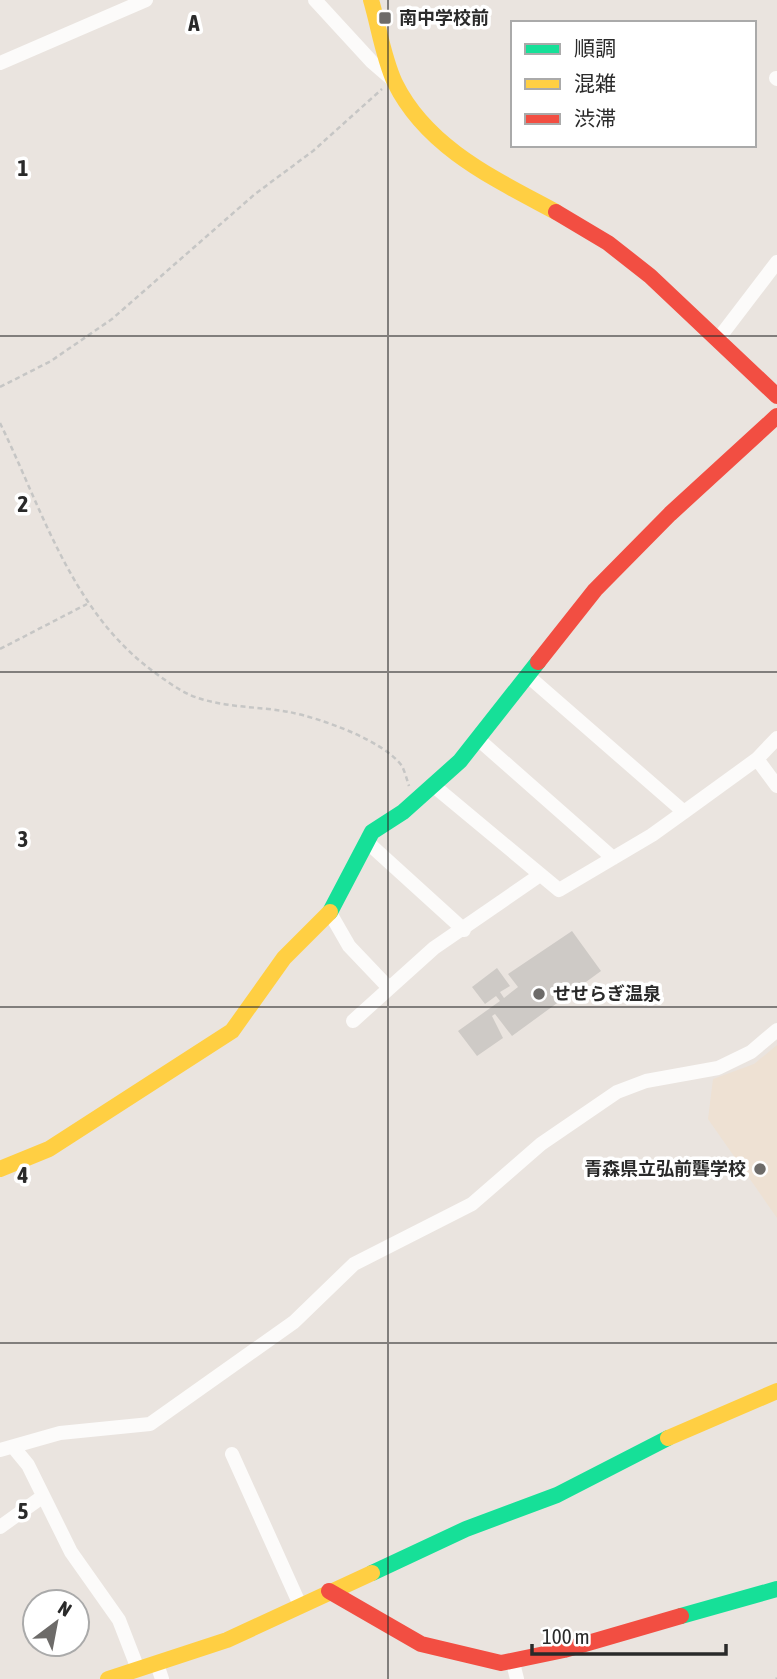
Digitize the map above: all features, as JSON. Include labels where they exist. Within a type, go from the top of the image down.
[{"type":"street","points":[[0,63],[146,0]]},
{"type":"street","points":[[315,0],[372,62],[395,82]]},
{"type":"street","points":[[371,0],[395,82],[407,105],[424,125],[459,155],[511,189],[608,243],[719,338],[760,383],[777,396]]},
{"type":"street","points":[[719,338],[777,262]]},
{"type":"street","points":[[0,1169],[49,1149],[232,1031],[284,958],[330,913],[366,841],[383,823],[434,786],[478,739],[595,590],[670,514],[777,416]]},
{"type":"street","points":[[528,676],[684,812]]},
{"type":"street","points":[[434,786],[559,890],[684,812],[757,759],[777,738]]},
{"type":"street","points":[[478,739],[613,858]]},
{"type":"street","points":[[757,759],[777,786]]},
{"type":"street","points":[[366,841],[464,930]]},
{"type":"street","points":[[353,1021],[434,948],[464,930],[540,875]]},
{"type":"street","points":[[330,913],[349,946],[388,987]]},
{"type":"street","points":[[7,1449],[60,1433],[149,1424],[294,1322],[354,1264],[472,1204],[541,1144],[617,1092],[646,1081],[718,1068],[751,1052],[777,1030]]},
{"type":"street","points":[[108,1679],[138,1669],[160,1671],[466,1529],[557,1494],[680,1431],[777,1391]]},
{"type":"street","points":[[7,1449],[28,1465],[71,1552],[119,1620],[138,1669]]},
{"type":"street","points":[[232,1454],[300,1605]]},
{"type":"street","points":[[0,1527],[42,1497]]},
{"type":"street","points":[[329,1591],[421,1644],[486,1661],[513,1663],[777,1589]]},
{"type":"street","points":[[513,1663],[517,1679]]},
{"type":"path","points":[[0,387],[51,361],[112,319],[255,194],[313,152],[383,88],[395,82]]},
{"type":"path","points":[[0,423],[57,548],[87,604],[118,640],[150,668],[190,695],[231,705],[290,712],[356,732],[402,766],[415,802]]},
{"type":"path","points":[[0,649],[87,604]]},
{"type":"shaded area","name":"青森県立弘前聾学校","points":[[777,1045],[777,1218],[708,1119],[713,1079],[754,1064]]},
{"type":"building","name":"せせらぎ温泉","points":[[572,931],[601,971],[512,1036],[495,1014],[492,1016],[503,1038],[477,1056],[458,1031],[500,1001],[496,996],[485,1004],[472,987],[497,968],[510,986],[500,992],[504,998],[518,987],[508,974]]},
{"type":"traffic: fast","points":[[330,912],[372,832],[403,812],[460,761],[538,662]]},
{"type":"traffic: fast","points":[[372,1573],[466,1529],[557,1495],[668,1438]]},
{"type":"traffic: fast","points":[[681,1616],[777,1589]]},
{"type":"traffic: slow","points":[[371,0],[395,83],[425,126],[465,160],[556,212]]},
{"type":"traffic: slow","points":[[0,1169],[49,1149],[232,1031],[284,958],[330,912]]},
{"type":"traffic: slow","points":[[668,1438],[777,1391]]},
{"type":"traffic: slow","points":[[108,1679],[227,1640],[372,1573]]},
{"type":"traffic: jam","points":[[556,212],[608,243],[650,276],[777,396]]},
{"type":"traffic: jam","points":[[538,662],[595,590],[670,514],[777,416]]},
{"type":"traffic: jam","points":[[329,1591],[421,1644],[501,1663],[564,1650],[681,1616]]},
{"type":"place","name":"南中学校前","points":[[385,18]]},
{"type":"place","name":"せせらぎ温泉","points":[[539,994]]},
{"type":"place","name":"青森県立弘前聾学校","points":[[760,1169]]}]
